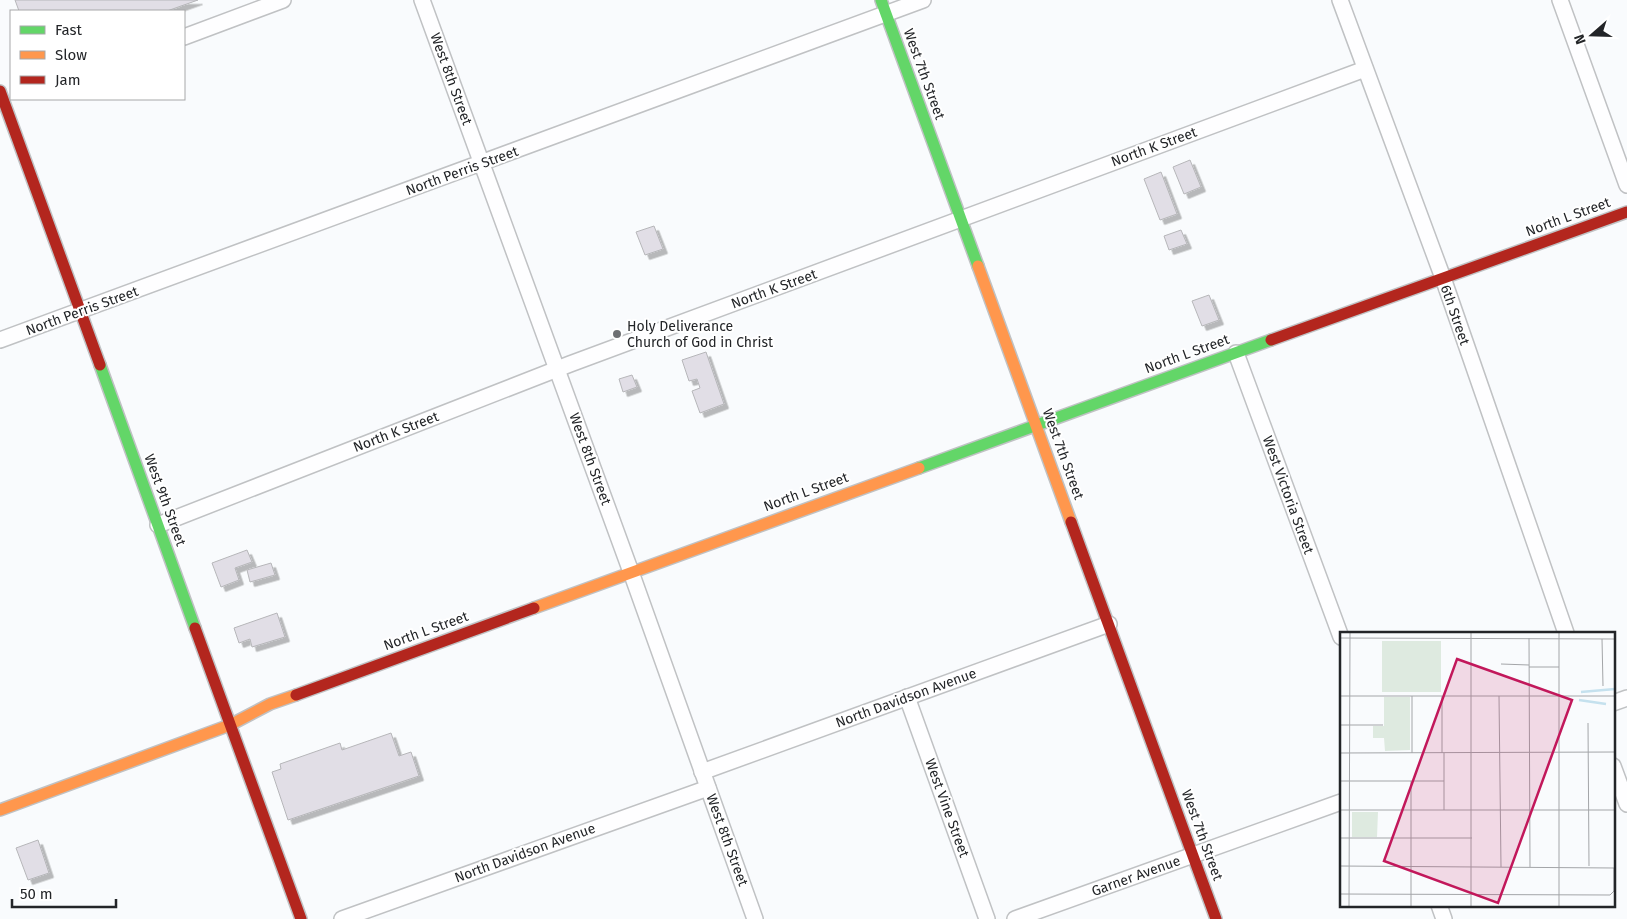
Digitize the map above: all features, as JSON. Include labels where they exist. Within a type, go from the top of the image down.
[{"type":"street","points":[[185,37],[283,0]]},
{"type":"street","name":"West 8th Street","points":[[422,0],[756,919]]},
{"type":"street","name":"North Perris Street","points":[[0,340],[482,164],[884,7],[923,0]]},
{"type":"street","name":"6th Street","points":[[1340,0],[1443,278],[1566,632]]},
{"type":"street","points":[[1560,0],[1627,185]]},
{"type":"street","name":"West 7th Street","points":[[884,7],[1216,919]]},
{"type":"street","name":"North K Street","points":[[158,526],[557,370],[1365,68]]},
{"type":"street","name":"West 9th Street","points":[[5,99],[301,919]]},
{"type":"street","name":"North L Street","points":[[0,810],[230,725],[270,704],[1036,424],[1627,212]]},
{"type":"street","name":"West Victoria Street","points":[[1236,353],[1340,634]]},
{"type":"street","name":"North Davidson Avenue","points":[[702,772],[1110,624]]},
{"type":"street","name":"West Vine Street","points":[[907,698],[988,919]]},
{"type":"street","points":[[1614,703],[1627,698]]},
{"type":"street","points":[[1614,769],[1627,804]]},
{"type":"street","name":"North Davidson Avenue","points":[[342,919],[708,788]]},
{"type":"street","name":"Garner Avenue","points":[[1016,919],[1340,802]]},
{"type":"street","points":[[1439,906],[1444,919]]},
{"type":"building","points":[[15,0],[198,0],[170,10],[19,10]]},
{"type":"building","points":[[1190,160],[1201,187],[1184,194],[1173,167]]},
{"type":"building","points":[[1161,172],[1177,214],[1160,220],[1144,179]]},
{"type":"building","points":[[654,226],[663,249],[645,255],[636,232]]},
{"type":"building","points":[[1181,230],[1187,244],[1169,250],[1164,236]]},
{"type":"building","points":[[1209,295],[1219,320],[1202,326],[1192,301]]},
{"type":"building","points":[[706,352],[724,404],[700,413],[692,391],[700,388],[697,379],[689,381],[682,360]]},
{"type":"building","points":[[632,375],[637,387],[623,392],[619,379]]},
{"type":"building","points":[[247,550],[252,562],[235,568],[239,580],[221,587],[212,563]]},
{"type":"building","points":[[271,563],[275,575],[250,582],[247,570]]},
{"type":"building","points":[[277,613],[285,637],[252,647],[250,639],[239,643],[234,628]]},
{"type":"building","points":[[391,733],[399,756],[411,752],[419,776],[288,820],[272,772],[281,769],[280,764],[340,743],[342,750]]},
{"type":"building","points":[[38,840],[49,873],[28,880],[16,848]]},
{"type":"traffic: fast","points":[[881,0],[978,266]]},
{"type":"traffic: fast","points":[[919,468],[1271,340]]},
{"type":"traffic: fast","points":[[100,365],[195,628]]},
{"type":"traffic: slow","points":[[978,266],[1071,522]]},
{"type":"traffic: slow","points":[[534,608],[919,468]]},
{"type":"traffic: slow","points":[[0,810],[230,725],[270,704],[296,695]]},
{"type":"traffic: jam","points":[[0,91],[100,365]]},
{"type":"traffic: jam","points":[[1271,340],[1627,212]]},
{"type":"traffic: jam","points":[[1071,522],[1216,919]]},
{"type":"traffic: jam","points":[[296,695],[534,608]]},
{"type":"traffic: jam","points":[[195,628],[301,919]]},
{"type":"place","name":"Holy Deliverance Church of God in Christ","points":[[617,334]]}]
